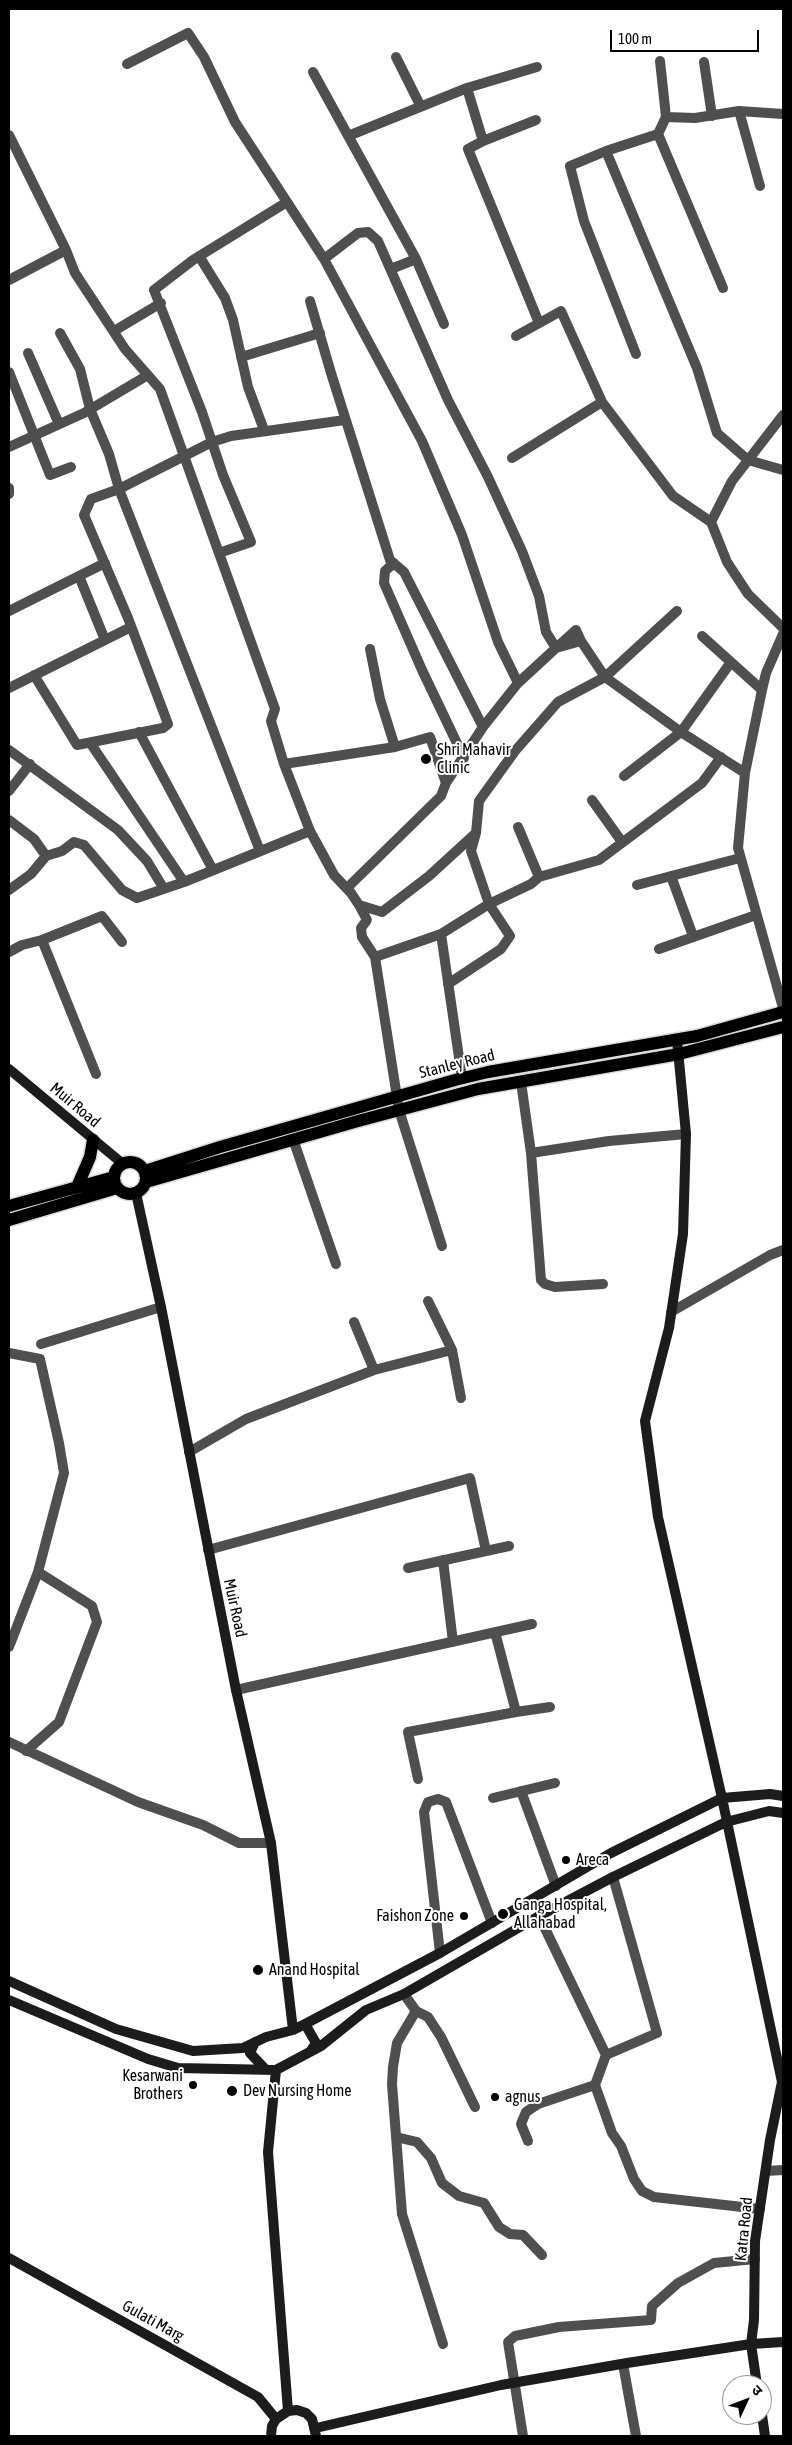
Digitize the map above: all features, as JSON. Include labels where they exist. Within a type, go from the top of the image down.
[{"type":"main road","name":"Stanley Road","points":[[146,1177],[220,1147],[462,1078],[677,1040],[783,1012]]},
{"type":"main road","name":"Stanley Road","points":[[146,1177],[478,1089],[679,1054],[783,1027]]},
{"type":"main road","points":[[77,1187],[90,1157],[93,1140]]},
{"type":"main road","points":[[128,1162],[138,1164],[146,1177],[136,1194],[126,1194],[115,1182],[118,1167],[128,1162]]},
{"type":"main road","points":[[9,1206],[77,1187],[115,1182]]},
{"type":"main road","points":[[9,1220],[115,1182]]},
{"type":"street","points":[[127,64],[188,33],[204,57],[235,122],[324,259],[422,441],[462,535],[498,642],[518,683]]},
{"type":"street","points":[[396,57],[420,105]]},
{"type":"street","points":[[636,354],[584,221],[570,166],[606,151],[658,134],[666,117],[660,61]]},
{"type":"street","points":[[704,62],[712,116]]},
{"type":"street","points":[[348,136],[420,105],[537,66]]},
{"type":"street","points":[[313,72],[416,259],[444,324]]},
{"type":"street","points":[[467,88],[483,141]]},
{"type":"street","points":[[666,117],[695,118],[739,111],[783,114]]},
{"type":"street","points":[[739,111],[760,186]]},
{"type":"street","points":[[536,120],[468,149],[540,323]]},
{"type":"street","points":[[658,134],[723,288]]},
{"type":"street","points":[[9,135],[76,273],[125,349],[160,389],[275,709],[271,721],[284,764],[310,831],[334,875],[359,905],[367,920],[361,928],[362,937],[375,956],[399,1110],[442,1246]]},
{"type":"street","points":[[606,151],[697,368],[717,433],[748,460],[783,470]]},
{"type":"street","points":[[219,553],[251,542],[161,303],[154,290],[199,256],[287,202]]},
{"type":"street","points":[[324,259],[358,233],[368,232],[378,241],[448,400],[488,477],[522,551],[539,596],[546,632],[556,648]]},
{"type":"street","points":[[9,280],[66,250]]},
{"type":"street","points":[[199,256],[225,298],[233,320],[252,400],[264,430]]},
{"type":"street","points":[[391,269],[416,259]]},
{"type":"street","points":[[310,301],[345,420],[390,560],[404,572],[483,727]]},
{"type":"street","points":[[114,331],[161,303]]},
{"type":"street","points":[[516,336],[561,311],[602,402],[673,496],[711,522],[727,562],[748,594],[783,628]]},
{"type":"street","points":[[60,332],[80,369],[90,409],[109,454],[119,489],[260,851]]},
{"type":"street","points":[[241,357],[320,334]]},
{"type":"street","points":[[28,352],[60,424]]},
{"type":"street","points":[[9,372],[50,475],[70,467]]},
{"type":"street","points":[[9,447],[90,409],[148,376]]},
{"type":"street","points":[[512,458],[602,402]]},
{"type":"street","points":[[711,522],[732,481],[783,415]]},
{"type":"street","points":[[34,675],[77,745],[91,744],[163,728],[168,724],[131,627],[84,515],[91,499],[119,489],[184,458],[212,442],[231,436],[345,420]]},
{"type":"street","points":[[9,488],[9,494]]},
{"type":"street","points":[[9,611],[105,563]]},
{"type":"street","points":[[394,563],[385,571],[384,583],[422,670],[464,758]]},
{"type":"street","points":[[79,576],[105,640]]},
{"type":"street","points":[[448,984],[501,949],[510,936],[489,904],[471,851],[476,833],[479,801],[515,751],[558,702],[605,678],[677,611]]},
{"type":"street","points":[[9,688],[131,627]]},
{"type":"street","points":[[783,634],[766,673],[762,690],[745,773],[738,848],[783,1008]]},
{"type":"street","points":[[702,636],[762,690]]},
{"type":"street","points":[[346,888],[441,796],[446,783],[483,727],[518,683],[556,648],[581,641],[605,678],[681,732],[745,773]]},
{"type":"street","points":[[370,649],[380,699],[395,746]]},
{"type":"street","points":[[624,776],[681,732],[731,662]]},
{"type":"street","points":[[139,732],[213,870]]},
{"type":"street","points":[[284,764],[395,746],[430,737],[446,783]]},
{"type":"street","points":[[91,744],[184,882]]},
{"type":"street","points":[[9,750],[118,830],[147,861],[164,889]]},
{"type":"street","points":[[375,956],[441,934],[489,904],[531,884],[539,877],[599,860],[702,783],[721,757]]},
{"type":"street","points":[[9,791],[30,764]]},
{"type":"street","points":[[592,800],[622,842]]},
{"type":"street","points":[[9,820],[34,840],[46,856]]},
{"type":"street","points":[[518,827],[539,877]]},
{"type":"street","points":[[9,890],[31,874],[46,856],[62,851],[74,842],[84,845],[122,890],[137,898],[184,882],[310,831]]},
{"type":"street","points":[[359,905],[382,912],[429,876],[476,833]]},
{"type":"street","points":[[637,885],[740,858]]},
{"type":"street","points":[[671,876],[693,936]]},
{"type":"street","points":[[659,949],[756,915]]},
{"type":"street","points":[[9,952],[22,945],[42,940],[102,916],[122,942]]},
{"type":"street","points":[[441,934],[462,1078]]},
{"type":"street","points":[[42,940],[96,1074]]},
{"type":"street","points":[[677,1040],[686,1134],[683,1234],[671,1312],[645,1421],[658,1517],[722,1798],[782,2079]]},
{"type":"street","name":"Muir Road","points":[[9,1069],[123,1164]]},
{"type":"street","points":[[521,1082],[531,1153],[541,1280],[545,1284],[555,1287],[603,1284]]},
{"type":"street","points":[[531,1153],[609,1141],[686,1134]]},
{"type":"street","points":[[293,1139],[336,1264]]},
{"type":"street","name":"Muir Road","points":[[136,1194],[161,1308],[236,1690],[271,1843],[293,2030]]},
{"type":"street","points":[[671,1312],[770,1255],[783,1250]]},
{"type":"street","points":[[428,1301],[452,1350],[461,1398]]},
{"type":"street","points":[[41,1344],[161,1308]]},
{"type":"street","points":[[354,1322],[374,1370]]},
{"type":"street","points":[[189,1452],[246,1418],[374,1370],[452,1350]]},
{"type":"street","points":[[9,1353],[40,1358],[64,1473],[38,1572],[9,1646]]},
{"type":"street","points":[[208,1550],[470,1478],[486,1551]]},
{"type":"street","points":[[408,1568],[509,1546]]},
{"type":"street","points":[[443,1560],[453,1642]]},
{"type":"street","points":[[26,1751],[60,1722],[97,1622],[92,1606],[38,1572]]},
{"type":"street","points":[[236,1690],[532,1624]]},
{"type":"street","points":[[496,1632],[516,1712]]},
{"type":"street","points":[[418,1780],[408,1732],[550,1707]]},
{"type":"street","points":[[9,1742],[138,1802],[239,1842],[271,1843]]},
{"type":"street","points":[[494,1798],[556,1783]]},
{"type":"street","points":[[521,1791],[556,1886]]},
{"type":"street","points":[[9,1981],[116,2029],[193,2051],[243,2048],[266,2037],[293,2030],[305,2024],[440,1952],[611,1854],[722,1798],[770,1794],[783,1796]]},
{"type":"street","points":[[440,1952],[424,1812],[428,1802],[438,1798],[446,1802],[492,1923]]},
{"type":"street","points":[[9,2000],[148,2059],[178,2068],[271,2070],[321,2046],[366,2010],[404,1994],[539,1916],[613,1877],[726,1822],[769,1811],[783,1813]]},
{"type":"street","points":[[613,1877],[657,2032],[606,2055],[594,2085],[612,2133],[621,2146],[634,2179],[642,2191],[654,2197],[760,2208]]},
{"type":"street","points":[[539,1916],[606,2055]]},
{"type":"street","points":[[404,1994],[416,2011],[428,2017],[437,2030],[475,2106]]},
{"type":"street","points":[[416,2011],[397,2042],[393,2067],[392,2084],[402,2214],[443,2344]]},
{"type":"street","points":[[305,2024],[316,2043],[310,2052]]},
{"type":"street","points":[[255,2042],[250,2053],[271,2070]]},
{"type":"street","points":[[271,2070],[268,2152],[288,2411]]},
{"type":"street","name":"Katra Road","points":[[756,2375],[751,2344],[754,2320],[755,2258],[760,2208],[782,2079]]},
{"type":"street","points":[[528,2141],[521,2124],[526,2112],[546,2101],[594,2085]]},
{"type":"street","points":[[396,2137],[417,2142],[431,2158],[442,2183],[459,2196],[484,2203],[499,2228],[510,2234],[523,2235],[542,2255]]},
{"type":"street","points":[[766,2171],[783,2170]]},
{"type":"street","name":"Gulati Marg","points":[[9,2258],[258,2397],[276,2419]]},
{"type":"street","points":[[523,2436],[513,2383],[508,2342],[515,2336],[560,2327],[652,2320],[652,2306],[678,2283],[714,2263],[755,2258]]},
{"type":"street","points":[[272,2436],[272,2426],[276,2419],[288,2411],[306,2413],[312,2420],[316,2432],[513,2383],[751,2344],[783,2342]]},
{"type":"street","points":[[623,2364],[636,2436]]},
{"type":"place","name":"Shri Mahavir Clinic","points":[[426,759]]},
{"type":"place","name":"Areca","points":[[566,1860]]},
{"type":"place","name":"Ganga Hospital, Allahabad","points":[[503,1914]]},
{"type":"place","name":"Faishon Zone","points":[[464,1916]]},
{"type":"place","name":"Anand Hospital","points":[[258,1970]]},
{"type":"place","name":"Kesarwani Brothers","points":[[193,2085]]},
{"type":"place","name":"Dev Nursing Home","points":[[232,2091]]},
{"type":"place","name":"agnus","points":[[495,2097]]}]
